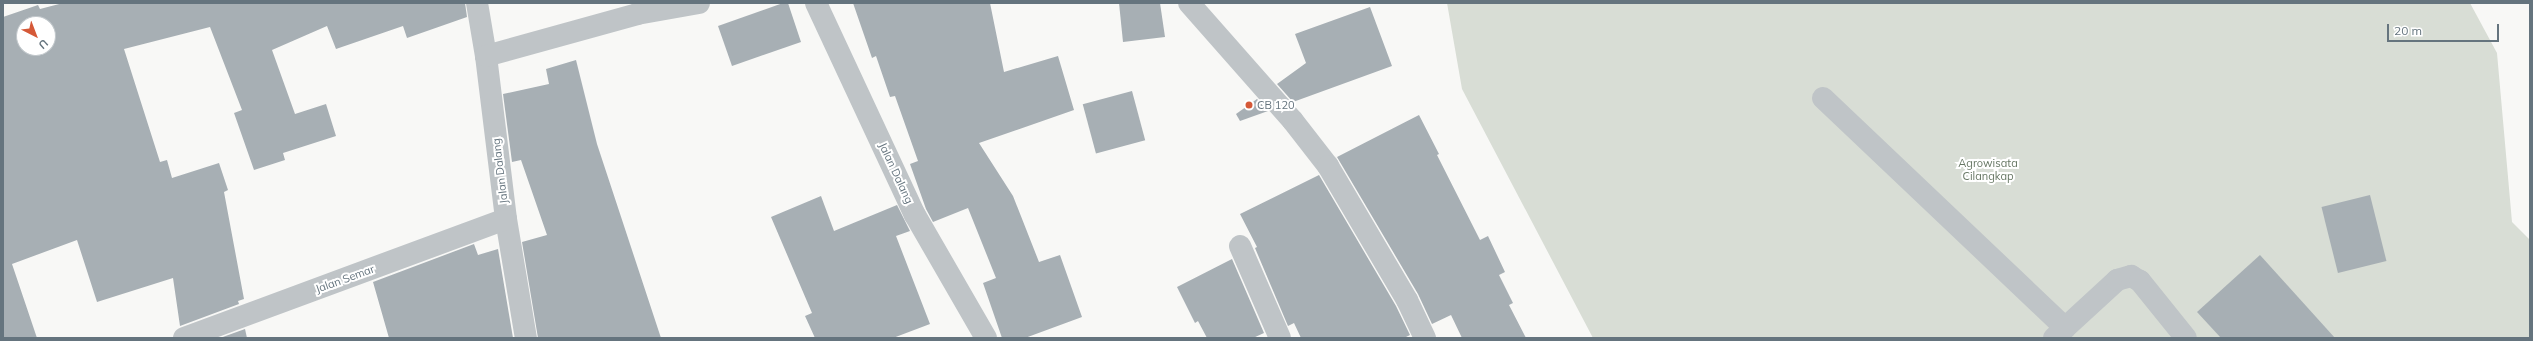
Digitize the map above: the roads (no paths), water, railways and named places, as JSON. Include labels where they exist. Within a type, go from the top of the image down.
[{"type":"street","name":"Jalan Dalang","points":[[477,3],[486,56],[506,219],[526,338]]},
{"type":"street","points":[[486,56],[637,14],[699,3]]},
{"type":"street","name":"Jalan Dalang","points":[[816,3],[915,215],[986,338]]},
{"type":"street","points":[[1189,3],[1294,121],[1328,166],[1407,300],[1425,338]]},
{"type":"street","points":[[1823,98],[2060,333],[2117,280],[2131,276],[2140,281],[2186,338]]},
{"type":"street","name":"Jalan Semar","points":[[184,338],[506,219]]},
{"type":"street","points":[[1240,246],[1280,338]]},
{"type":"place","name":"CB 120","points":[[1249,105]]},
{"type":"park label","name":"Agrowisata Cilangkap","points":[[1988,170]]}]
